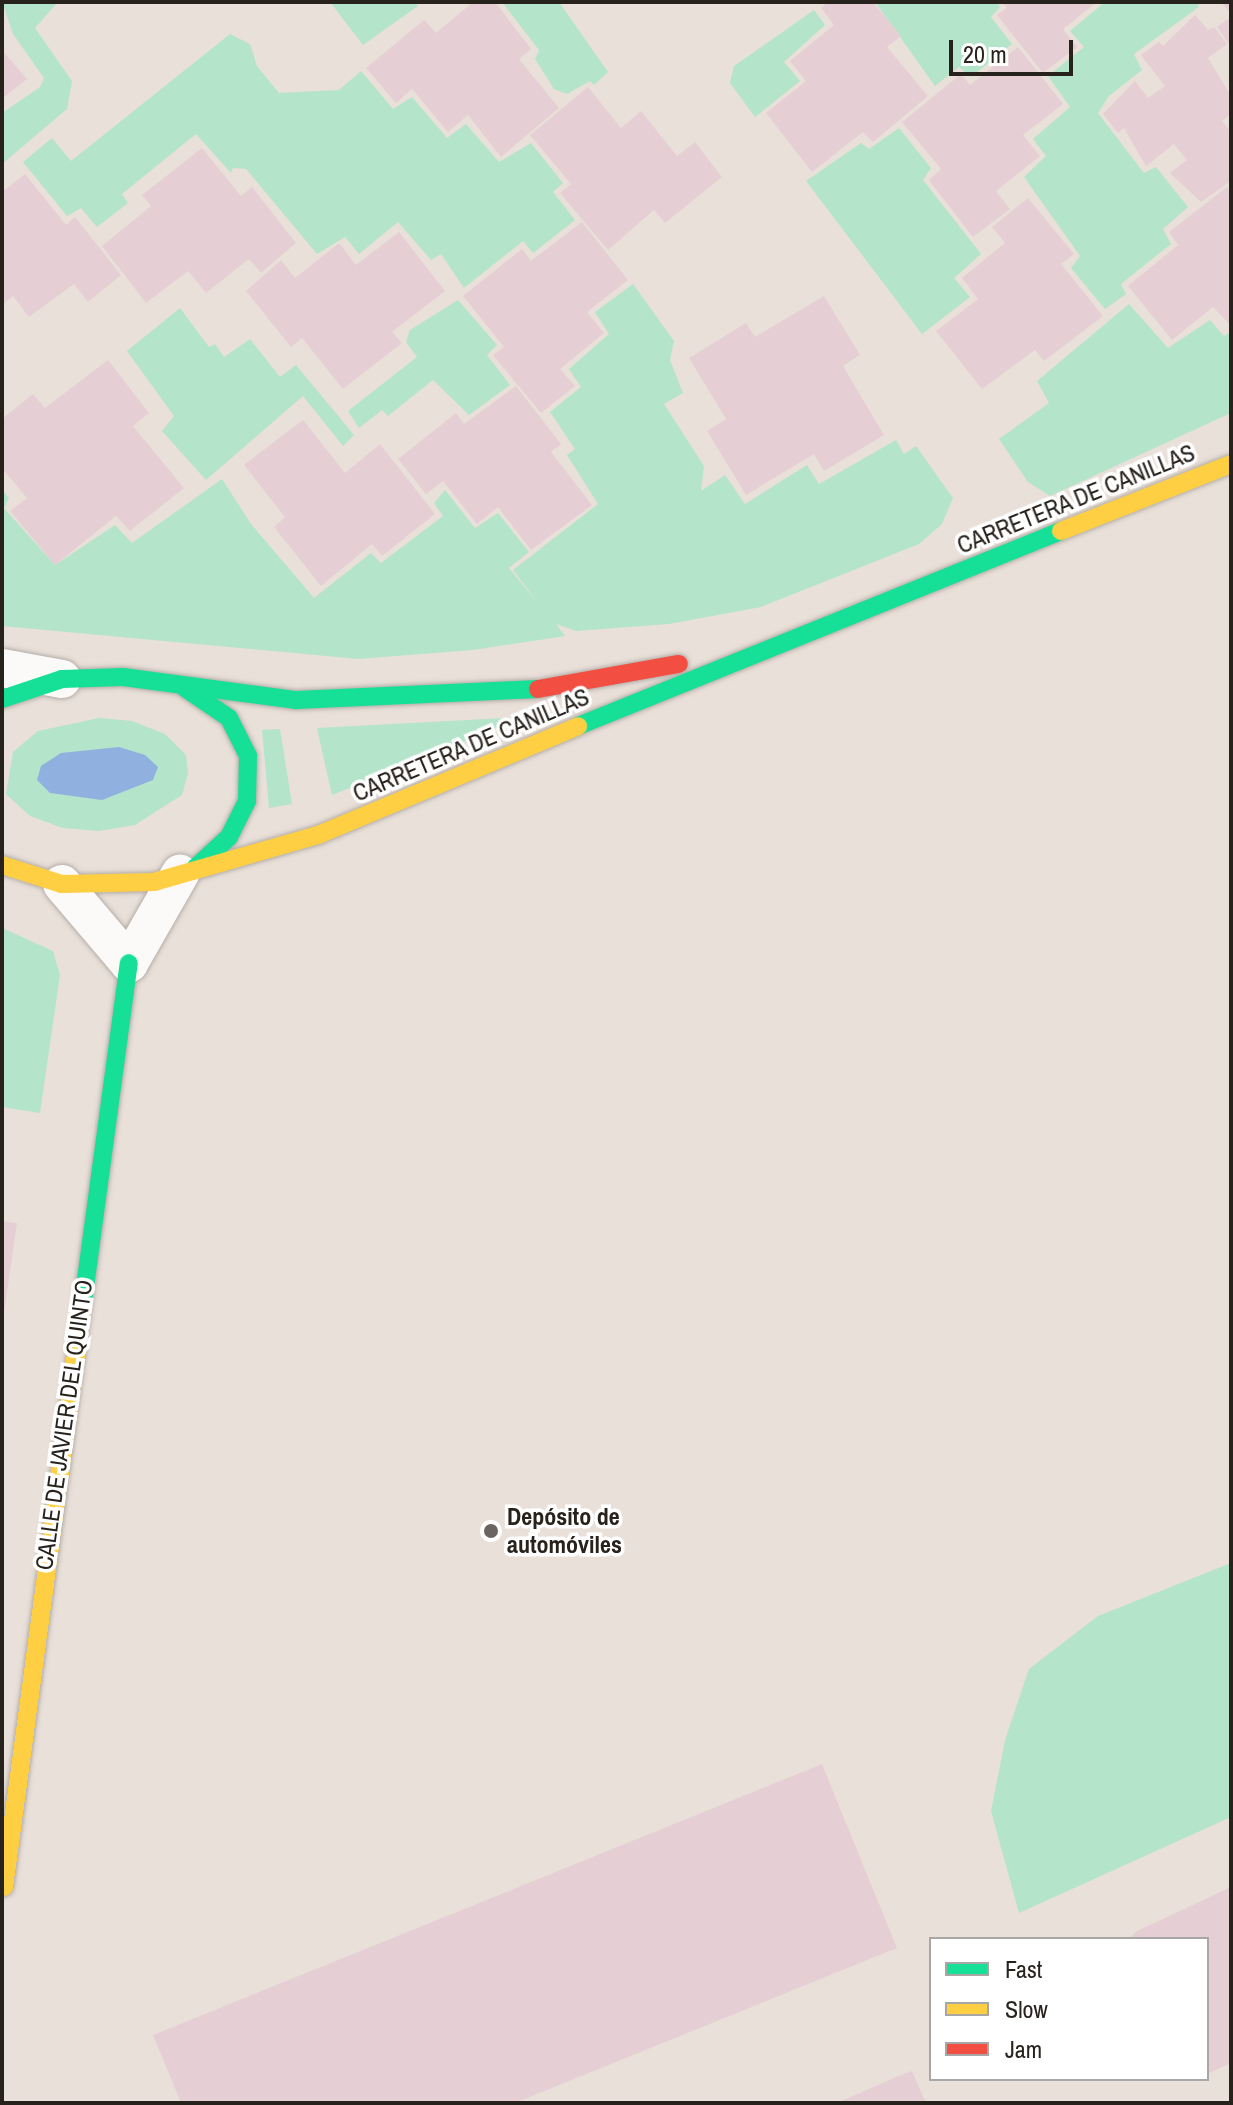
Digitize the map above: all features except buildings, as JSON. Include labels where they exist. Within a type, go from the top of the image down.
[{"type":"street","name":"CARRETERA DE CANILLAS","points":[[2,865],[62,884],[112,886],[187,871],[318,835],[761,650],[1231,464]]},
{"type":"street","name":"CARRETERA DE CANILLAS","points":[[2,699],[62,679],[123,677],[296,700],[540,689],[761,650]]},
{"type":"street","points":[[2,668],[62,679]]},
{"type":"street","points":[[183,687],[229,718],[248,756],[247,801],[229,837],[187,871]]},
{"type":"street","name":"CALLE DE JAVIER DEL QUINTO","points":[[4,1887],[129,963],[187,871]]},
{"type":"street","points":[[62,884],[129,963]]},
{"type":"green space","points":[[2,2],[58,2],[35,28],[72,81],[67,109],[2,164],[2,113],[40,87],[44,78],[13,34]]},
{"type":"green space","points":[[330,2],[415,2],[418,6],[363,45]]},
{"type":"green space","points":[[502,2],[559,2],[608,72],[594,85],[590,81],[567,94],[554,89],[535,59],[539,50]]},
{"type":"green space","points":[[875,2],[997,2],[1000,7],[991,17],[1012,44],[971,77],[959,67],[935,86]]},
{"type":"green space","points":[[1105,2],[1197,2],[1199,7],[1134,54],[1142,70],[1109,96],[1098,113],[1144,173],[1156,167],[1188,207],[1163,229],[1171,244],[1121,284],[1126,294],[1105,309],[1071,268],[1080,256],[1024,177],[1046,156],[1033,139],[1070,107],[1048,76],[1084,47],[1070,31]]},
{"type":"green space","points":[[814,10],[825,25],[784,62],[800,81],[755,117],[730,83],[734,66]]},
{"type":"green space","points":[[230,34],[250,44],[257,66],[279,93],[339,90],[361,71],[393,109],[412,97],[447,138],[466,124],[499,162],[531,143],[563,183],[553,192],[575,220],[533,253],[523,241],[464,288],[441,254],[431,260],[398,222],[359,254],[345,237],[317,254],[246,169],[233,168],[231,173],[196,134],[122,194],[128,203],[97,227],[81,208],[67,216],[23,162],[52,138],[71,161]]},
{"type":"green space","points":[[899,128],[931,168],[923,180],[981,254],[954,278],[970,297],[922,334],[806,181],[861,143],[869,149]]},
{"type":"green space","points":[[633,284],[674,341],[670,360],[683,393],[664,404],[704,466],[701,491],[725,475],[745,504],[807,465],[819,484],[896,440],[904,454],[916,446],[953,498],[942,524],[919,544],[761,607],[669,624],[576,631],[556,624],[565,636],[473,650],[358,659],[2,626],[2,490],[9,498],[4,508],[55,565],[115,525],[132,543],[222,479],[251,524],[314,598],[371,553],[381,563],[443,516],[434,503],[445,490],[475,528],[498,513],[529,552],[509,568],[539,604],[513,570],[598,504],[567,455],[575,449],[550,412],[581,387],[569,369],[609,334],[595,312]]},
{"type":"green space","points":[[458,300],[497,345],[487,355],[510,385],[469,415],[433,380],[388,416],[382,410],[359,428],[348,411],[417,357],[406,342],[410,330]]},
{"type":"green space","points":[[1129,304],[1168,348],[1210,320],[1224,336],[1231,332],[1231,413],[1050,496],[1028,482],[999,439],[1049,403],[1037,381]]},
{"type":"green space","points":[[180,308],[209,347],[215,344],[224,357],[250,339],[280,377],[296,365],[354,435],[343,446],[303,396],[206,480],[162,431],[174,416],[127,351]]},
{"type":"green space","points":[[525,717],[332,795],[317,728]]},
{"type":"green space","points":[[99,718],[132,721],[165,734],[186,755],[188,774],[182,795],[135,825],[99,831],[63,828],[30,816],[6,794],[13,752],[38,731]]},
{"type":"green space","points":[[280,729],[292,804],[269,808],[262,730]]},
{"type":"green space","points":[[2,928],[53,951],[60,975],[40,1113],[2,1107]]},
{"type":"green space","points":[[1231,1563],[1231,1817],[1019,1913],[991,1811],[1005,1740],[1029,1669],[1098,1616]]},
{"type":"water","points":[[119,747],[145,755],[158,767],[153,780],[102,800],[50,793],[37,780],[41,766],[61,753]]},
{"type":"traffic: fast","points":[[578,726],[1061,531]]},
{"type":"traffic: fast","points":[[2,699],[62,679],[123,677],[296,700],[538,689]]},
{"type":"traffic: fast","points":[[185,688],[229,718],[248,756],[247,801],[229,837],[195,868]]},
{"type":"traffic: fast","points":[[82,1309],[129,963]]},
{"type":"traffic: slow","points":[[1061,531],[1231,464]]},
{"type":"traffic: slow","points":[[2,865],[62,884],[154,882],[318,835],[578,726]]},
{"type":"traffic: slow","points":[[4,1887],[82,1309]]},
{"type":"traffic: jam","points":[[538,689],[679,664]]},
{"type":"place","name":"Depósito de automóviles","points":[[491,1531]]}]
